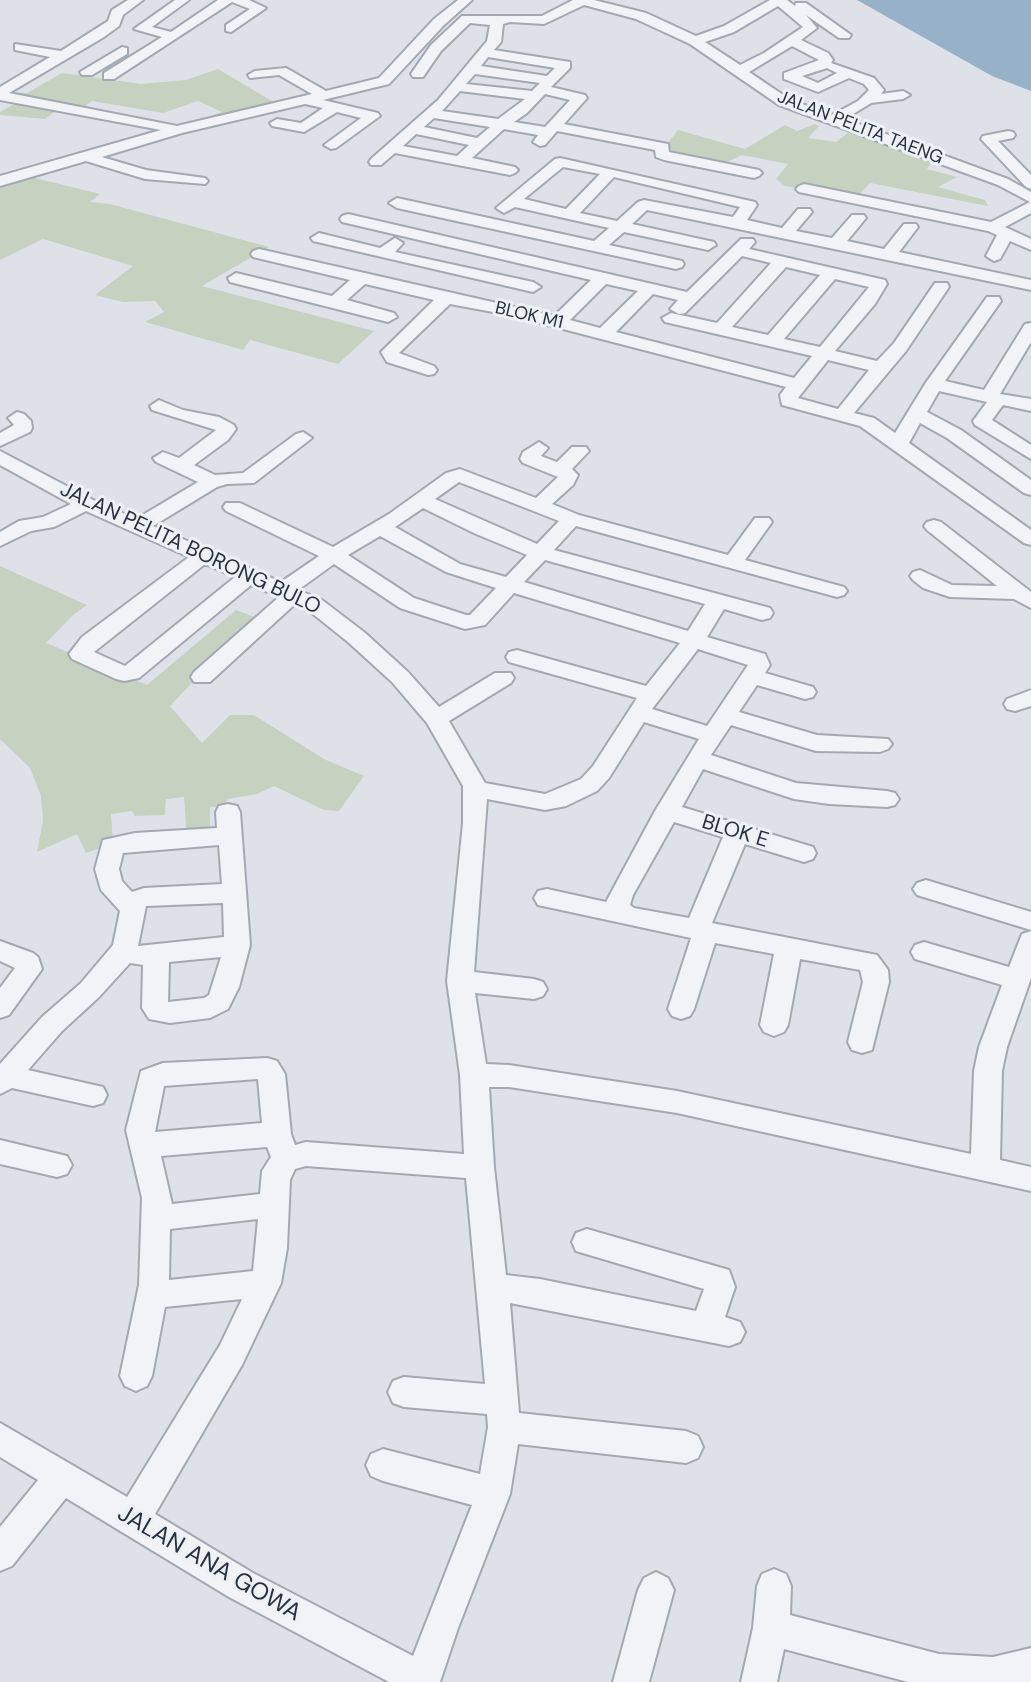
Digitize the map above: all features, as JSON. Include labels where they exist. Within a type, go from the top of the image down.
[{"type":"street","points":[[0,94],[114,23],[117,13],[137,0]]},
{"type":"street","points":[[173,36],[141,29],[183,0]]},
{"type":"street","points":[[110,76],[227,0]]},
{"type":"street","points":[[232,28],[260,8],[237,0]]},
{"type":"street","points":[[695,41],[729,29],[757,10],[779,0],[844,35]]},
{"type":"street","points":[[739,71],[769,56],[810,28],[807,16],[792,0]]},
{"type":"street","points":[[469,10],[497,22],[506,19],[544,20],[581,1]]},
{"type":"street","name":"JALAN PELITA TAENG","points":[[581,1],[641,16],[695,41],[784,102],[1003,182],[1031,198]]},
{"type":"street","points":[[418,74],[436,48],[469,10]]},
{"type":"street","points":[[0,181],[178,130],[390,77],[425,36],[469,10]]},
{"type":"street","points":[[376,162],[416,130],[458,87],[490,48],[497,22]]},
{"type":"street","points":[[790,40],[822,56],[826,60],[824,64]]},
{"type":"street","points":[[20,47],[82,57]]},
{"type":"street","points":[[88,72],[128,48],[149,51]]},
{"type":"street","points":[[460,161],[501,124],[522,110],[565,65],[490,48]]},
{"type":"street","points":[[769,56],[800,71]]},
{"type":"street","points":[[833,120],[866,100],[877,90],[876,87],[849,73],[824,64],[789,76],[815,88],[823,87],[849,73]]},
{"type":"street","points":[[471,69],[580,98],[547,133]]},
{"type":"street","points":[[255,75],[279,71],[324,95]]},
{"type":"street","points":[[458,87],[542,88]]},
{"type":"street","points":[[0,94],[178,130]]},
{"type":"street","points":[[866,100],[903,95]]},
{"type":"street","points":[[306,99],[335,107],[378,113],[331,145]]},
{"type":"street","points":[[277,123],[304,128],[335,107]]},
{"type":"street","points":[[438,109],[514,114]]},
{"type":"street","points":[[438,109],[547,133],[599,134],[642,139],[664,148],[663,155],[734,169],[751,181],[722,183],[677,173],[687,160]]},
{"type":"street","points":[[416,130],[481,143]]},
{"type":"street","points":[[482,221],[515,202],[599,134]]},
{"type":"street","points":[[1008,135],[988,139],[1031,184]]},
{"type":"street","points":[[628,160],[642,139]]},
{"type":"street","points":[[393,148],[510,170]]},
{"type":"street","points":[[571,155],[611,172],[749,205],[737,223]]},
{"type":"street","points":[[84,156],[145,174],[200,181]]},
{"type":"street","points":[[722,183],[734,169]]},
{"type":"street","points":[[569,215],[611,172]]},
{"type":"street","points":[[804,189],[957,227],[1000,230],[1031,245]]},
{"type":"street","points":[[515,202],[708,245]]},
{"type":"street","points":[[397,203],[677,264]]},
{"type":"street","points":[[597,247],[644,205],[1031,285]]},
{"type":"street","points":[[994,256],[1000,230],[1031,207]]},
{"type":"street","points":[[786,233],[804,212]]},
{"type":"street","points":[[683,240],[703,216]]},
{"type":"street","points":[[836,244],[858,218]]},
{"type":"street","points":[[348,219],[690,298]]},
{"type":"street","points":[[889,254],[910,228]]},
{"type":"street","points":[[383,254],[406,233]]},
{"type":"street","points":[[319,237],[533,287]]},
{"type":"street","points":[[645,345],[743,246],[782,261],[871,281],[879,287],[787,398],[790,402],[867,422],[1030,538]]},
{"type":"street","name":"BLOK M1","points":[[259,254],[446,298],[510,310],[797,384]]},
{"type":"street","points":[[719,330],[782,261]]},
{"type":"street","points":[[510,310],[554,266]]},
{"type":"street","points":[[771,343],[832,272]]},
{"type":"street","points":[[236,278],[388,317]]},
{"type":"street","points":[[335,302],[362,278]]},
{"type":"street","points":[[558,322],[602,278]]},
{"type":"street","points":[[844,414],[900,347],[941,287]]},
{"type":"street","points":[[604,334],[649,289]]},
{"type":"street","points":[[428,370],[393,358],[390,352],[446,298]]},
{"type":"street","points":[[899,443],[934,384],[993,301]]},
{"type":"street","points":[[671,318],[881,367]]},
{"type":"street","points":[[934,384],[989,397],[1031,328]]},
{"type":"street","points":[[1006,470],[1031,454],[982,421],[998,399],[1031,405]]},
{"type":"street","points":[[159,406],[178,414],[212,421],[227,429],[221,436],[172,462],[210,480],[210,483]]},
{"type":"street","points":[[916,414],[954,434],[1031,489]]},
{"type":"street","points":[[0,440],[23,428],[24,425],[16,418]]},
{"type":"street","points":[[137,527],[210,483],[225,478],[247,479],[303,438]]},
{"type":"street","points":[[538,506],[566,481],[568,475],[530,459],[539,448]]},
{"type":"street","points":[[560,470],[579,451]]},
{"type":"street","name":"JALAN PELITA BORONG BULO","points":[[0,457],[137,527],[315,605],[400,677],[436,719],[469,773],[475,789],[475,822],[460,981],[474,1075],[479,1167],[493,1287],[503,1413],[493,1494],[422,1681]]},
{"type":"street","points":[[202,677],[288,593],[334,555],[460,475],[572,519],[837,590]]},
{"type":"street","points":[[422,500],[483,530],[538,552],[762,613]]},
{"type":"street","points":[[0,540],[9,525],[53,520],[86,503]]},
{"type":"street","points":[[233,508],[334,555],[407,603],[465,622],[477,620],[506,586],[572,519]]},
{"type":"street","points":[[733,562],[762,522]]},
{"type":"street","points":[[933,526],[1025,597]]},
{"type":"street","points":[[379,527],[453,568],[506,586],[695,638],[757,659],[759,665],[697,760],[620,895],[617,907],[626,916]]},
{"type":"street","points":[[203,556],[90,642],[79,654],[124,674],[131,673],[249,576]]},
{"type":"street","points":[[920,576],[930,584],[950,590],[1025,597]]},
{"type":"street","points":[[475,789],[545,802],[580,791],[589,785],[601,772],[645,704],[695,638],[718,601]]},
{"type":"street","points":[[517,657],[645,704],[719,726],[816,743],[880,744]]},
{"type":"street","points":[[752,676],[805,692]]},
{"type":"street","points":[[436,719],[503,678]]},
{"type":"street","points":[[697,760],[794,791],[887,799]]},
{"type":"street","name":"BLOK E","points":[[667,811],[804,853]]},
{"type":"street","points":[[131,907],[110,884],[107,869],[111,846],[228,824],[237,945],[226,987],[219,1002],[210,1008],[159,1012],[155,1008],[156,955]]},
{"type":"street","points":[[681,1009],[702,930],[737,833]]},
{"type":"street","points":[[926,889],[1031,921]]},
{"type":"street","points":[[3,1079],[52,1024],[90,990],[121,956],[126,945],[131,907],[135,901],[144,897],[234,893]]},
{"type":"street","points":[[547,898],[626,916],[862,959],[872,964],[876,982],[862,1042]]},
{"type":"street","points":[[985,1167],[988,1071],[993,1047],[1031,941]]},
{"type":"street","points":[[121,956],[156,955],[237,945]]},
{"type":"street","points":[[774,1025],[789,946]]},
{"type":"street","points":[[0,951],[24,960],[29,964],[29,969],[0,1008]]},
{"type":"street","points":[[923,952],[1017,979]]},
{"type":"street","points":[[460,981],[534,989]]},
{"type":"street","points":[[132,1520],[231,1355],[266,1283],[282,1146],[271,1074],[267,1069],[163,1074],[151,1079],[140,1130],[155,1187],[158,1218],[154,1286],[136,1376]]},
{"type":"street","points":[[474,1075],[509,1076],[677,1102],[1031,1179]]},
{"type":"street","points":[[3,1079],[93,1095]]},
{"type":"street","points":[[144,1145],[282,1146],[306,1154],[479,1167]]},
{"type":"street","points":[[0,1152],[57,1165]]},
{"type":"street","points":[[158,1218],[273,1205]]},
{"type":"street","points":[[493,1287],[540,1293],[718,1329],[718,1280],[587,1242]]},
{"type":"street","points":[[154,1286],[160,1293],[167,1294],[266,1283]]},
{"type":"street","points":[[404,1391],[503,1413],[686,1447]]},
{"type":"street","name":"JALAN ANA GOWA","points":[[0,1438],[61,1478],[252,1591],[422,1681]]},
{"type":"street","points":[[383,1465],[493,1494]]},
{"type":"street","points":[[0,1554],[61,1478]]},
{"type":"street","points":[[759,1682],[771,1628],[774,1586]]},
{"type":"street","points":[[631,1682],[656,1590]]},
{"type":"street","points":[[771,1628],[939,1672],[993,1675],[1020,1673]]},
{"type":"green space","points":[[218,69],[277,104],[208,120],[204,118],[222,112],[198,101],[163,113],[92,101],[80,110],[59,109],[45,119],[0,115],[0,112],[20,101],[3,92],[27,93],[62,73],[141,84],[186,80]]},
{"type":"green space","points":[[815,124],[819,126],[808,138],[836,142],[848,133],[933,160],[927,169],[957,177],[938,187],[985,200],[988,206],[870,183],[856,198],[785,186],[776,179],[788,164],[742,155],[719,166],[659,154],[678,130],[745,149],[785,125],[797,131]]},
{"type":"green space","points":[[27,176],[100,194],[90,202],[110,204],[269,247],[202,286],[374,331],[338,364],[250,340],[243,350],[145,322],[164,312],[155,301],[123,302],[95,295],[133,266],[43,239],[0,260],[0,183]]},
{"type":"green space","points":[[0,566],[87,605],[73,615],[46,643],[147,685],[236,610],[254,617],[170,706],[202,743],[230,715],[254,715],[324,759],[364,776],[339,811],[324,810],[274,786],[257,794],[228,799],[222,807],[210,807],[210,838],[187,838],[184,797],[166,799],[165,815],[135,816],[132,811],[111,814],[113,843],[86,853],[77,834],[37,852],[43,821],[41,796],[30,768],[0,739]]},
{"type":"water","points":[[857,0],[1031,0],[1031,91],[992,76]]}]
